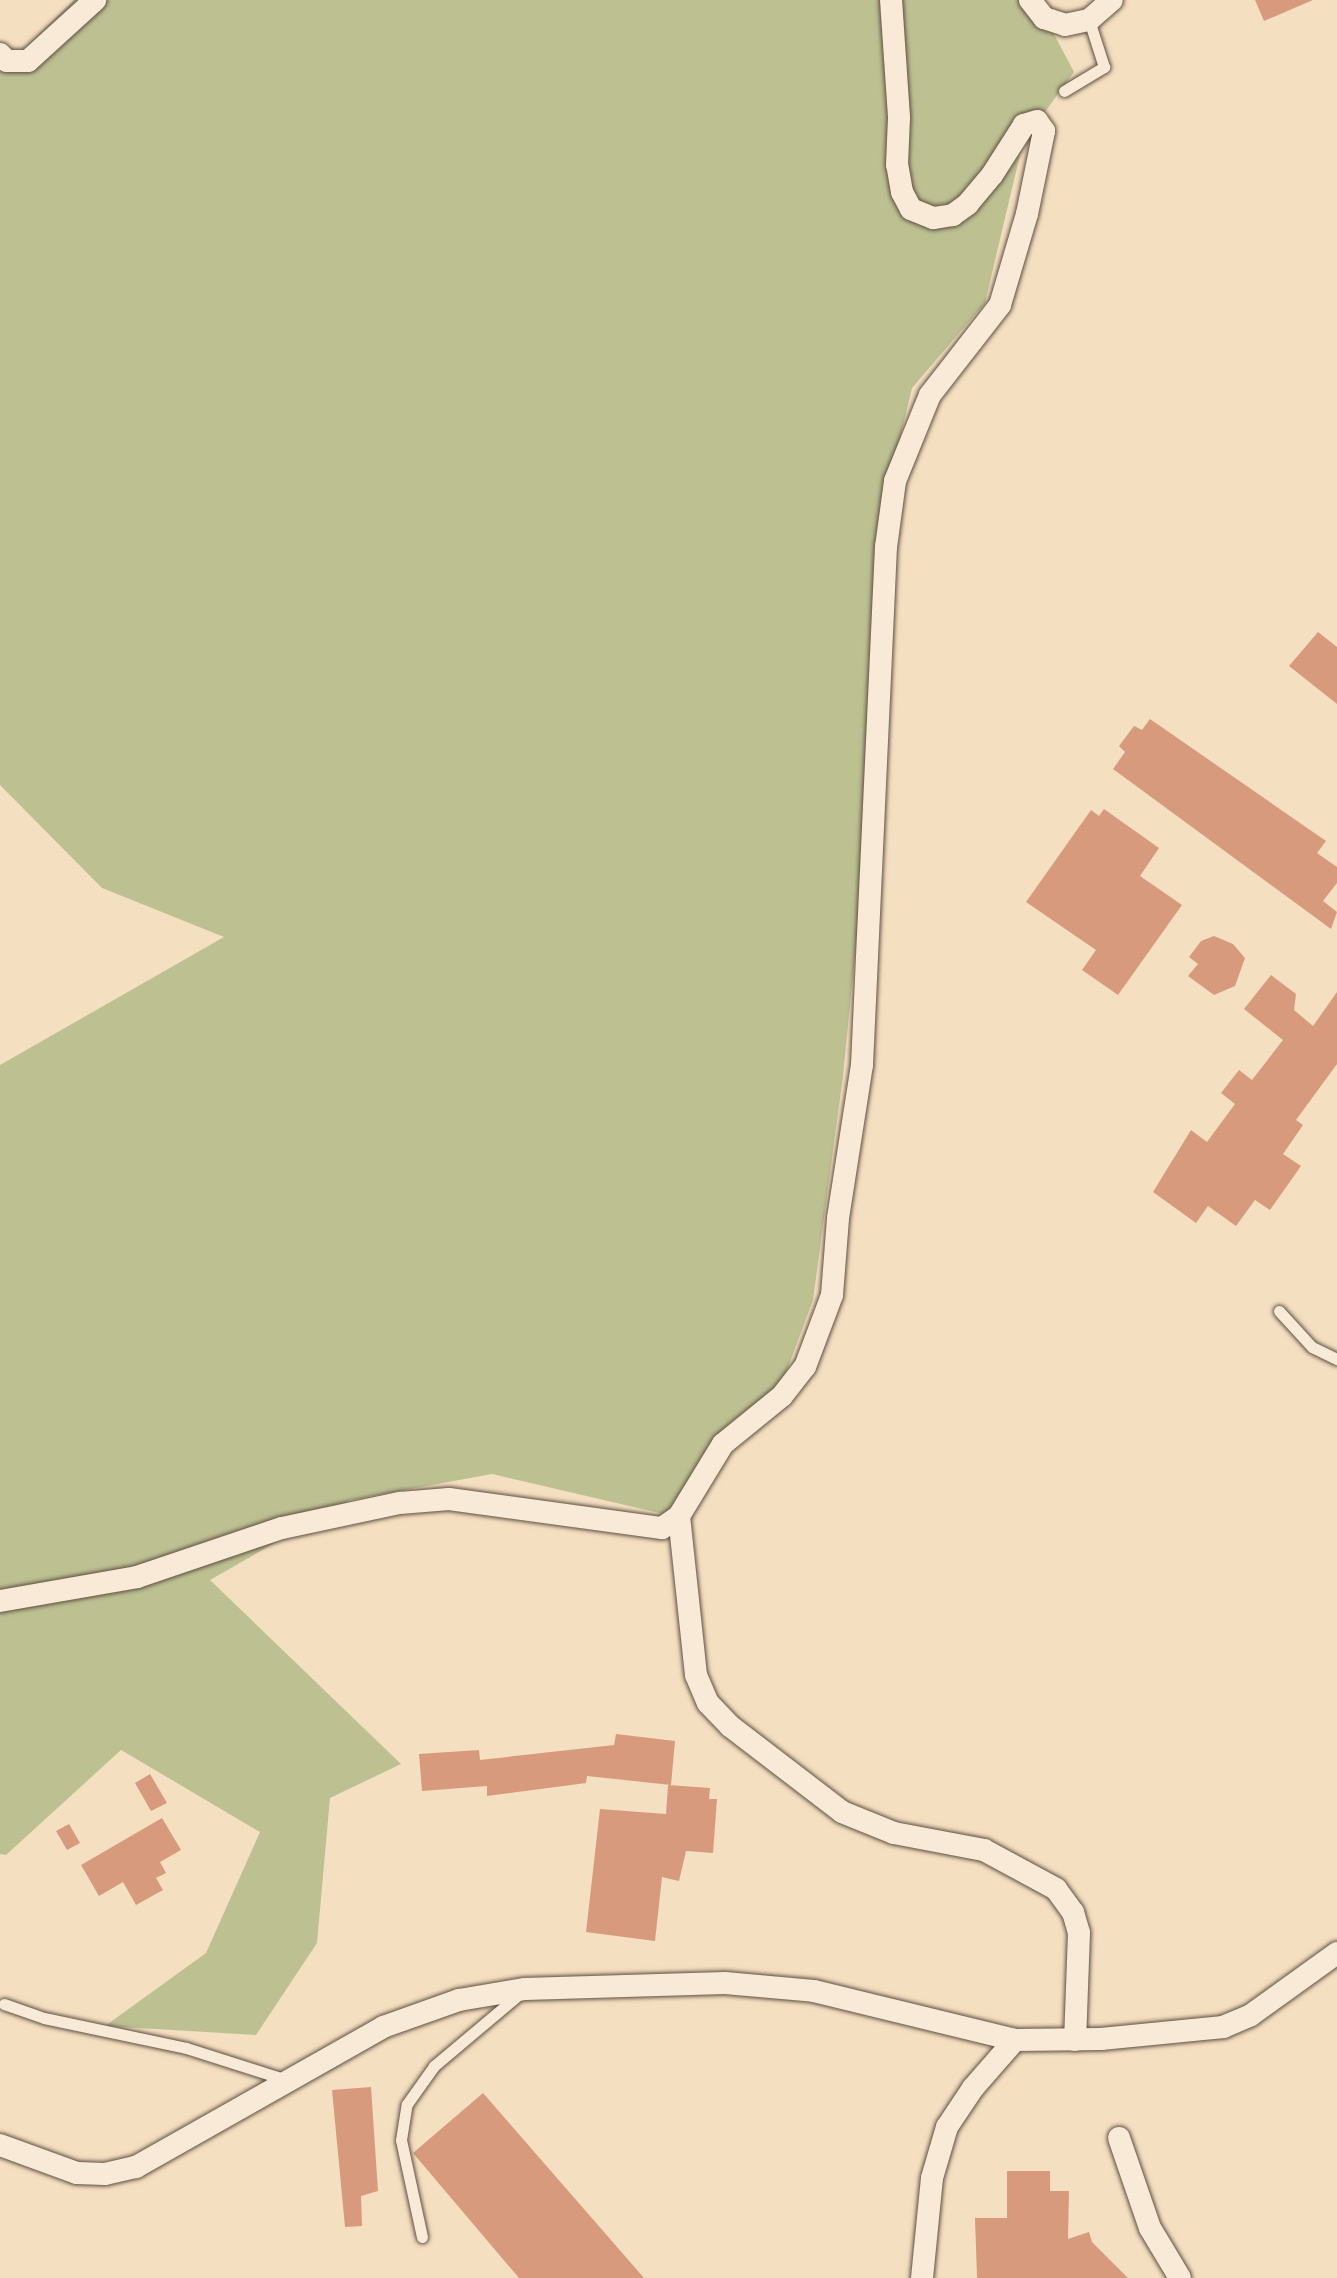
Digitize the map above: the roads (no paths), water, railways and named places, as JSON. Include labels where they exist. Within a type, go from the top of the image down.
[{"type":"street","points":[[0,54],[13,62],[28,60],[96,0]]},
{"type":"street","points":[[0,1601],[137,1577],[282,1528],[400,1503],[449,1500],[649,1529],[672,1525],[724,1444],[794,1382],[828,1317],[862,1065],[890,505],[899,466],[930,395],[1000,305],[1027,214],[1044,131],[1037,122],[1024,124],[968,204],[953,215],[933,218],[911,209],[902,192],[897,165],[898,103],[891,0]]},
{"type":"street","points":[[1030,0],[1038,12],[1054,23],[1089,20],[1112,0]]},
{"type":"street","points":[[679,1516],[696,1675],[708,1702],[730,1726],[842,1812],[894,1833],[984,1850],[1056,1889],[1073,1912],[1078,1934],[1075,2040]]},
{"type":"street","points":[[0,2146],[76,2173],[105,2174],[136,2167],[383,2027],[459,2000],[525,1990],[724,1983],[814,1992],[1014,2040],[1075,2040],[1223,2027],[1250,2015],[1337,1952]]},
{"type":"street","points":[[922,2278],[932,2178],[947,2127],[973,2088],[1014,2040]]},
{"type":"street","points":[[1119,2138],[1150,2228],[1180,2278]]},
{"type":"lane","points":[[1064,91],[1104,67],[1089,20]]},
{"type":"lane","points":[[1279,1311],[1312,1347],[1337,1359]]},
{"type":"lane","points":[[422,2236],[402,2140],[408,2104],[434,2066],[525,1990]]},
{"type":"lane","points":[[4,2004],[44,2018],[186,2048],[287,2080]]}]
